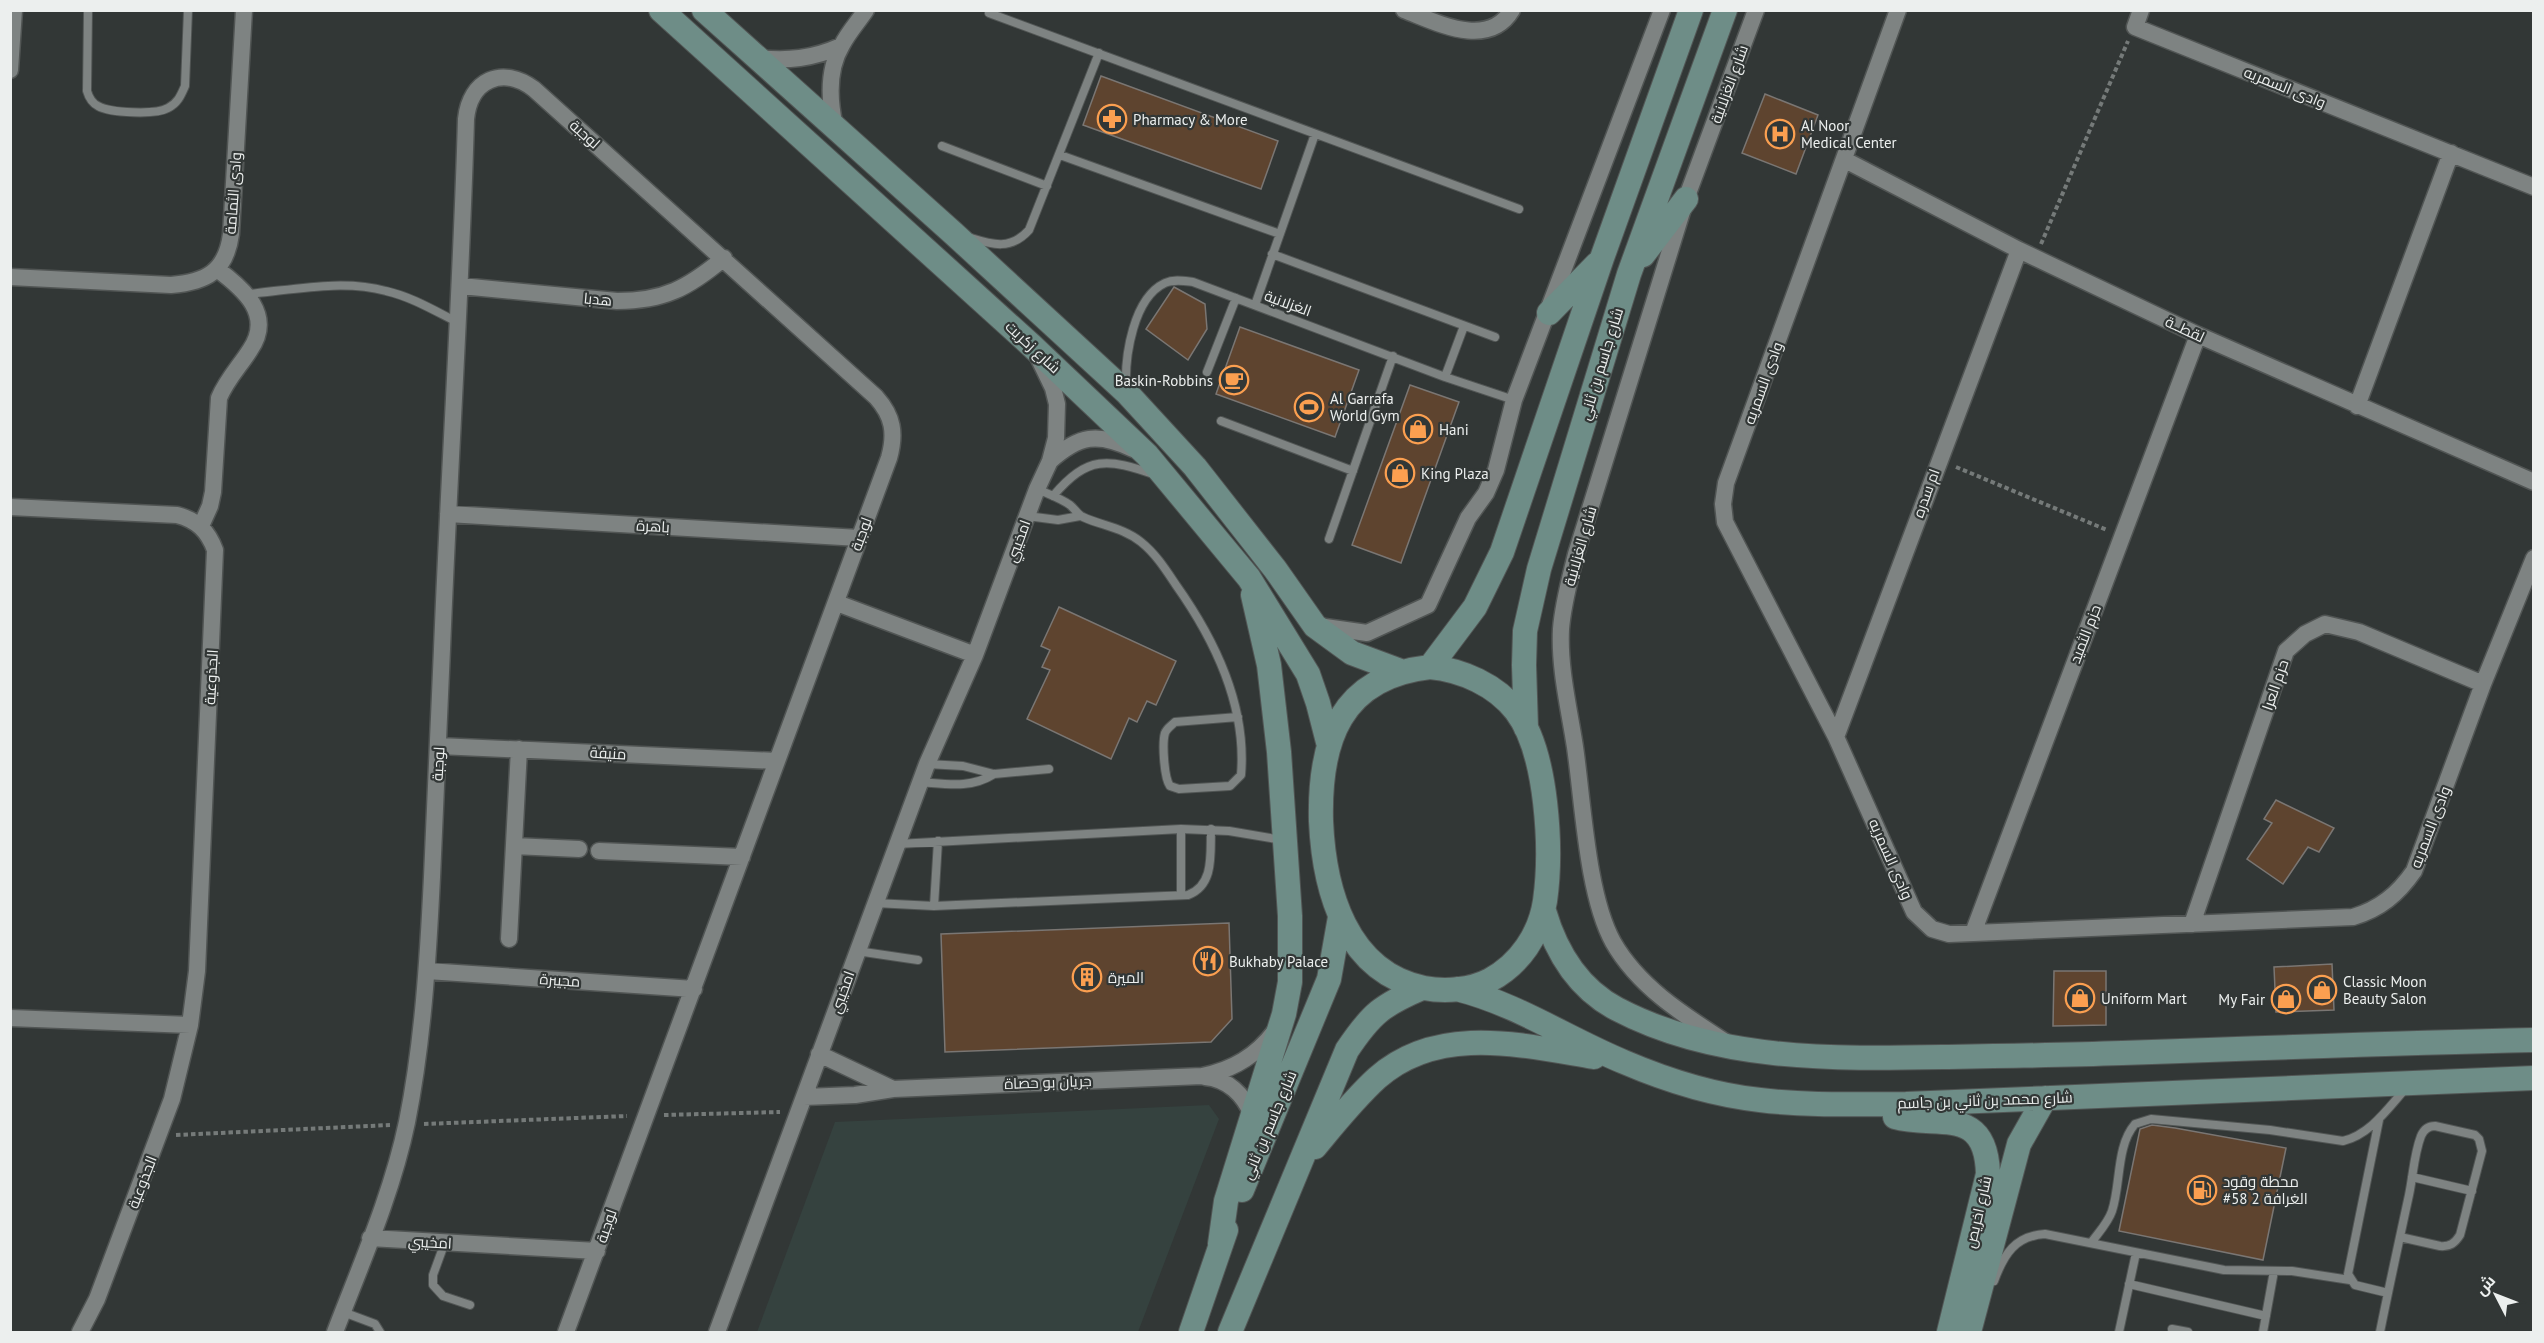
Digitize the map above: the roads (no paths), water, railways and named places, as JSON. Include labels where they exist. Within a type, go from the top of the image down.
[{"type":"main road","name":"شارع زكريت","points":[[662,10],[1032,346],[1147,455],[1249,578],[1308,674],[1328,742]]},
{"type":"main road","name":"شارع زكريت","points":[[704,10],[953,233],[1127,393],[1195,467],[1275,569],[1315,626],[1352,653],[1403,672]]},
{"type":"main road","name":"شارع جاسم بن ثاني","points":[[1430,667],[1475,607],[1502,552],[1602,258],[1691,10]]},
{"type":"main road","name":"شارع جاسم بن ثاني","points":[[1526,728],[1525,643],[1532,595],[1629,274],[1725,10]]},
{"type":"main road","points":[[1629,274],[1686,199]]},
{"type":"main road","points":[[1549,313],[1602,258]]},
{"type":"main road","points":[[1220,1244],[1226,1201],[1284,1014],[1290,982],[1290,916],[1279,752],[1269,665],[1249,578]]},
{"type":"main road","points":[[1430,667],[1459,672],[1484,684],[1516,712],[1526,728],[1540,772],[1546,818],[1548,867],[1544,910],[1539,928],[1512,964],[1485,982],[1457,989],[1422,988],[1393,977],[1368,959],[1355,943],[1340,917],[1328,879],[1323,847],[1321,797],[1328,742],[1333,729],[1344,713],[1375,684],[1403,672],[1430,667]]},
{"type":"main road","points":[[1544,910],[1552,937],[1575,975],[1591,992],[1615,1008],[1677,1034],[1732,1046],[1813,1058],[2086,1055],[2534,1040]]},
{"type":"main road","name":"شارع جاسم بن ثاني","points":[[1191,1332],[1220,1244],[1317,1013],[1329,979],[1340,917]]},
{"type":"main road","points":[[1230,1332],[1347,1050],[1367,1021],[1389,1002],[1422,988]]},
{"type":"main road","name":"شارع محمد بن ثاني بن جاسم","points":[[1457,989],[1486,996],[1505,1004],[1624,1062],[1698,1088],[1758,1100],[1822,1105],[1868,1104],[2534,1078]]},
{"type":"main road","points":[[1299,1168],[1349,1106],[1378,1077],[1401,1061],[1430,1049],[1466,1042],[1499,1042],[1624,1062]]},
{"type":"main road","name":"شارع اخريص","points":[[1970,1328],[2019,1144],[2045,1098]]},
{"type":"main road","name":"شارع اخريص","points":[[1868,1104],[1900,1118],[1956,1122],[1970,1130],[1981,1142],[1988,1157],[1988,1174],[1948,1332]]},
{"type":"street","points":[[10,70],[14,10]]},
{"type":"street","name":"وادى الثمامة","points":[[217,269],[225,259],[231,234],[244,10]]},
{"type":"street","points":[[835,127],[830,89],[833,68],[841,46],[866,10]]},
{"type":"street","points":[[1404,10],[1457,30],[1477,32],[1494,27],[1508,17],[1512,10]]},
{"type":"street","points":[[1315,626],[1367,633],[1428,605],[1468,518],[1485,493],[1496,470],[1514,400],[1549,313],[1662,10]]},
{"type":"street","name":"شارع الغزلانية","points":[[1732,1046],[1679,1012],[1647,985],[1612,941],[1595,888],[1564,675],[1561,631],[1565,597],[1576,554],[1686,199],[1756,10]]},
{"type":"street","name":"وادى السمريه","points":[[1898,10],[1726,483],[1723,504],[1725,522],[1836,737],[1914,912],[1925,925],[1940,932],[1973,933],[2353,917],[2373,911],[2402,888],[2414,871],[2483,684],[2534,558]]},
{"type":"street","name":"وادى السمريه","points":[[2141,10],[2135,27],[2534,187]]},
{"type":"street","points":[[757,58],[801,59],[822,55],[841,46]]},
{"type":"street","name":"لوجبة","points":[[335,1332],[390,1184],[406,1125],[419,1047],[427,971],[439,746],[448,514],[461,286],[467,107],[472,96],[480,87],[490,80],[502,77],[513,78],[534,88],[876,396],[887,409],[893,425],[893,442],[837,603],[566,1332]]},
{"type":"street","points":[[2357,406],[2451,153]]},
{"type":"street","name":"لقطــة","points":[[1845,160],[2035,258],[2198,335],[2534,482]]},
{"type":"street","name":"ام سدره","points":[[1836,737],[2019,250]]},
{"type":"street","name":"هدبا","points":[[461,286],[617,302],[640,301],[664,297],[685,287],[724,258]]},
{"type":"street","points":[[10,277],[171,285],[195,282],[217,269],[248,294],[258,315],[258,332],[255,342],[224,386],[219,398],[213,492],[210,506],[201,526],[177,514],[10,507]]},
{"type":"street","name":"حزم الثميد","points":[[1973,933],[2198,335]]},
{"type":"street","name":"امخيبي","points":[[717,1332],[896,844],[927,764],[975,655],[1037,489],[1050,462],[1056,438],[1057,404],[1050,380],[1032,346]]},
{"type":"street","name":"امخيبي","points":[[1050,462],[1069,445],[1088,438],[1118,442],[1147,455]]},
{"type":"street","name":"باهرة","points":[[448,514],[859,538]]},
{"type":"street","name":"الجذوعية","points":[[80,1332],[97,1299],[172,1100],[189,1026],[197,971],[216,563],[211,538],[201,526]]},
{"type":"street","points":[[837,603],[975,655]]},
{"type":"street","name":"حزم العرا","points":[[2192,924],[2286,651],[2306,634],[2325,624],[2360,632],[2483,684]]},
{"type":"street","name":"منيفة","points":[[439,746],[777,761]]},
{"type":"street","points":[[509,939],[519,749]]},
{"type":"street","points":[[514,846],[579,849]]},
{"type":"street","points":[[599,851],[742,857]]},
{"type":"street","name":"مجيبرة","points":[[427,971],[694,989]]},
{"type":"street","name":"جريان بو حصاة","points":[[801,1104],[894,1089],[1202,1076],[1228,1069],[1253,1055],[1266,1043],[1284,1014]]},
{"type":"street","points":[[10,1018],[189,1026]]},
{"type":"street","name":"جريان بو حصاة","points":[[819,1054],[894,1089]]},
{"type":"street","name":"جريان بو حصاة","points":[[1202,1076],[1219,1080],[1235,1090],[1243,1097],[1252,1115]]},
{"type":"street","name":"امخيبي","points":[[370,1238],[597,1251]]},
{"type":"lane","points":[[88,10],[87,91],[92,102],[104,109],[151,113],[169,108],[182,94],[185,86],[188,10]]},
{"type":"lane","points":[[989,13],[1519,209]]},
{"type":"lane","points":[[953,233],[999,245],[1016,242],[1029,230],[1099,54]]},
{"type":"lane","points":[[1255,305],[1315,134]]},
{"type":"lane","points":[[942,146],[1047,186]]},
{"type":"lane","points":[[1060,155],[1280,234]]},
{"type":"lane","points":[[1272,254],[1495,337]]},
{"type":"lane","name":"الغزلانية","points":[[1127,393],[1125,368],[1131,336],[1153,292],[1165,284],[1179,280],[1193,282],[1445,377],[1514,400]]},
{"type":"lane","points":[[248,294],[336,285],[372,288],[405,297],[459,323]]},
{"type":"lane","points":[[1207,372],[1236,298]]},
{"type":"lane","points":[[1445,377],[1464,326]]},
{"type":"lane","points":[[1329,539],[1393,356]]},
{"type":"lane","points":[[1221,421],[1353,471]]},
{"type":"lane","points":[[1053,496],[1067,479],[1077,472],[1106,463],[1124,464],[1167,479]]},
{"type":"lane","points":[[1037,489],[1070,505],[1080,516],[1131,535],[1151,551],[1200,619],[1213,642],[1232,692],[1238,717],[1241,775],[1237,782],[1230,786],[1179,789],[1170,786],[1166,777],[1164,745],[1164,736],[1168,728],[1175,723],[1238,717]]},
{"type":"lane","points":[[1027,516],[1058,520],[1080,516]]},
{"type":"lane","points":[[927,764],[970,768],[994,774],[1049,769]]},
{"type":"lane","points":[[920,782],[966,785],[984,781],[994,774]]},
{"type":"lane","points":[[896,844],[1181,829],[1211,829],[1285,840]]},
{"type":"lane","points":[[1181,829],[1181,895]]},
{"type":"lane","points":[[875,903],[934,906],[1181,895],[1195,892],[1205,883],[1209,869],[1211,829]]},
{"type":"lane","points":[[934,906],[938,841]]},
{"type":"lane","points":[[857,951],[918,960]]},
{"type":"lane","points":[[2091,1243],[2113,1209],[2129,1130],[2142,1120],[2260,1128],[2343,1141],[2360,1135],[2379,1119],[2410,1083]]},
{"type":"lane","points":[[2350,1280],[2348,1266],[2379,1119]]},
{"type":"lane","points":[[2380,1332],[2421,1135],[2429,1126],[2435,1126],[2469,1133],[2479,1139],[2482,1151],[2460,1235],[2452,1244],[2440,1246],[2400,1237]]},
{"type":"lane","points":[[2412,1177],[2472,1191]]},
{"type":"lane","points":[[1970,1328],[1989,1294],[2006,1253],[2023,1238],[2045,1234],[2224,1270],[2274,1271],[2350,1280],[2361,1288],[2388,1293]]},
{"type":"lane","points":[[445,1242],[433,1275],[433,1285],[443,1296],[470,1305]]},
{"type":"lane","points":[[2119,1332],[2136,1252]]},
{"type":"lane","points":[[2263,1332],[2274,1271]]},
{"type":"lane","points":[[2129,1284],[2266,1316]]},
{"type":"lane","points":[[343,1312],[375,1324],[380,1332]]},
{"type":"lane","points":[[2172,1329],[2188,1332]]},
{"type":"place","name":"Pharmacy & More","points":[[1112,119]]},
{"type":"place","name":"Al Noor Medical Center","points":[[1780,134]]},
{"type":"place","name":"Baskin-Robbins","points":[[1234,380]]},
{"type":"place","name":"Al Garrafa World Gym","points":[[1309,407]]},
{"type":"place","name":"Hani","points":[[1418,429]]},
{"type":"place","name":"King Plaza","points":[[1400,473]]},
{"type":"place","name":"Bukhaby Palace","points":[[1208,961]]},
{"type":"place","name":"الميرة","points":[[1087,977]]},
{"type":"place","name":"Classic Moon Beauty Salon","points":[[2322,990]]},
{"type":"place","name":"Uniform Mart","points":[[2080,998]]},
{"type":"place","name":"My Fair","points":[[2286,999]]},
{"type":"place","name":"محطة وقود #58 الغرافة 2","points":[[2202,1190]]}]
